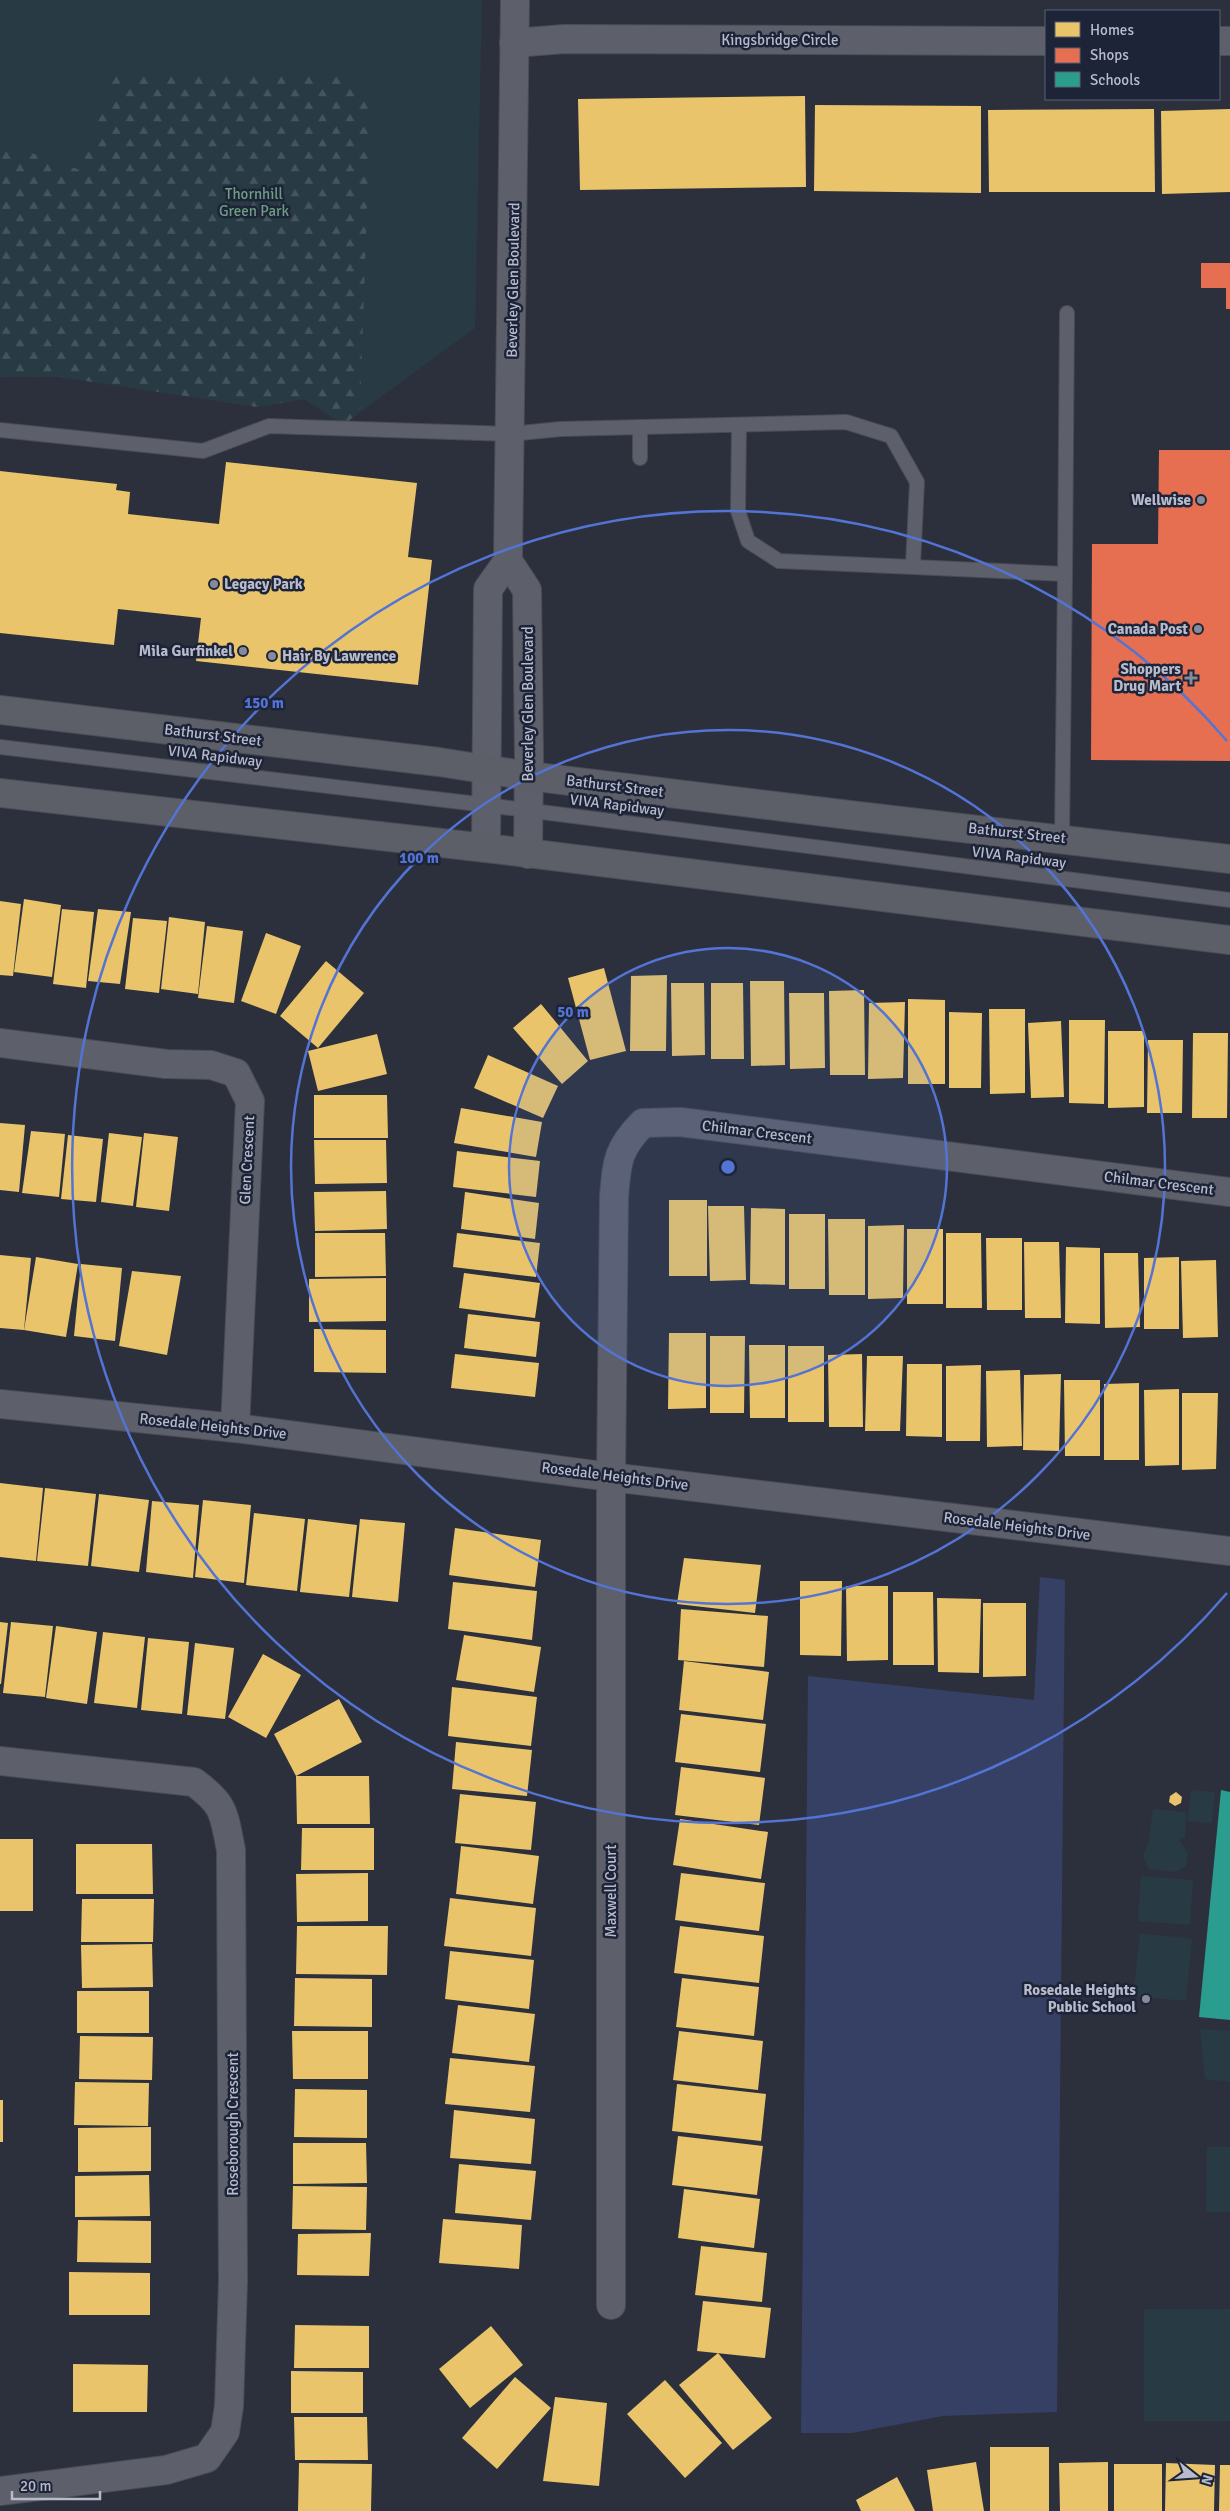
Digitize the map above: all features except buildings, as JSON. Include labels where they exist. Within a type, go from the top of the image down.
[{"type":"main road","name":"Bathurst Street","points":[[0,710],[858,816],[1062,838],[1230,859]]},
{"type":"main road","points":[[0,793],[486,848],[1230,940]]},
{"type":"street","name":"Beverley Glen Boulevard","points":[[516,0],[508,561],[528,590],[528,854]]},
{"type":"street","name":"Kingsbridge Circle","points":[[514,43],[564,39],[1045,41]]},
{"type":"street","points":[[486,848],[488,589],[508,561]]},
{"type":"street","name":"Glen Crescent","points":[[0,1043],[166,1064],[211,1065],[236,1074],[250,1101],[235,1428]]},
{"type":"street","name":"Chilmar Crescent","points":[[611,1476],[617,1161],[629,1137],[643,1123],[680,1122],[1230,1192]]},
{"type":"street","name":"Rosedale Heights Drive","points":[[0,1404],[235,1428],[1230,1552]]},
{"type":"street","name":"Maxwell Court","points":[[611,1476],[611,2305]]},
{"type":"street","name":"Roseborough Crescent","points":[[0,1761],[194,1782],[216,1798],[224,1815],[231,1850],[233,2150],[229,2406],[225,2432],[207,2458],[166,2470],[0,2491]]},
{"type":"lane","points":[[1062,838],[1067,313]]},
{"type":"lane","points":[[0,430],[203,451],[269,426],[510,434],[561,429],[846,422],[891,436],[917,482],[913,565]]},
{"type":"lane","points":[[740,425],[738,511],[748,541],[779,561],[913,565],[1065,574]]},
{"type":"lane","points":[[640,427],[640,458]]},
{"type":"lane","name":"VIVA Rapidway","points":[[0,747],[528,810],[1230,900]]},
{"type":"green space","name":"Thornhill Green Park","points":[[0,0],[482,0],[475,328],[344,424],[304,399],[257,407],[60,377],[0,377]]},
{"type":"green space","points":[[114,72],[328,73],[371,92],[360,412],[344,424],[304,399],[257,407],[60,377],[0,377],[0,142],[80,170]]},
{"type":"green space","points":[[1191,1790],[1215,1792],[1212,1823],[1188,1821]]},
{"type":"green space","points":[[1153,1809],[1186,1812],[1185,1837],[1179,1840],[1188,1853],[1186,1866],[1176,1872],[1149,1869],[1143,1856],[1149,1841]]},
{"type":"green space","points":[[1141,1876],[1193,1880],[1190,1925],[1138,1921]]},
{"type":"green space","points":[[1140,1933],[1192,1939],[1186,2001],[1133,1996]]},
{"type":"green space","points":[[1200,2029],[1230,2031],[1230,2082],[1205,2079]]},
{"type":"green space","points":[[1207,2147],[1230,2147],[1230,2212],[1206,2212]]},
{"type":"green space","points":[[1144,2309],[1230,2309],[1230,2421],[1144,2421]]},
{"type":"water","points":[[1040,1577],[1065,1580],[1057,2412],[943,2416],[852,2433],[801,2433],[808,1676],[1034,1700]]},
{"type":"place","name":"Wellwise","points":[[1201,500]]},
{"type":"place","name":"Legacy Park","points":[[214,584]]},
{"type":"place","name":"Canada Post","points":[[1198,629]]},
{"type":"place","name":"Mila Gurfinkel","points":[[243,651]]},
{"type":"place","name":"Hair By Lawrence","points":[[272,656]]},
{"type":"place","name":"Shoppers Drug Mart","points":[[1191,678]]},
{"type":"place","name":"Rosedale Heights Public School","points":[[1146,1999]]}]
